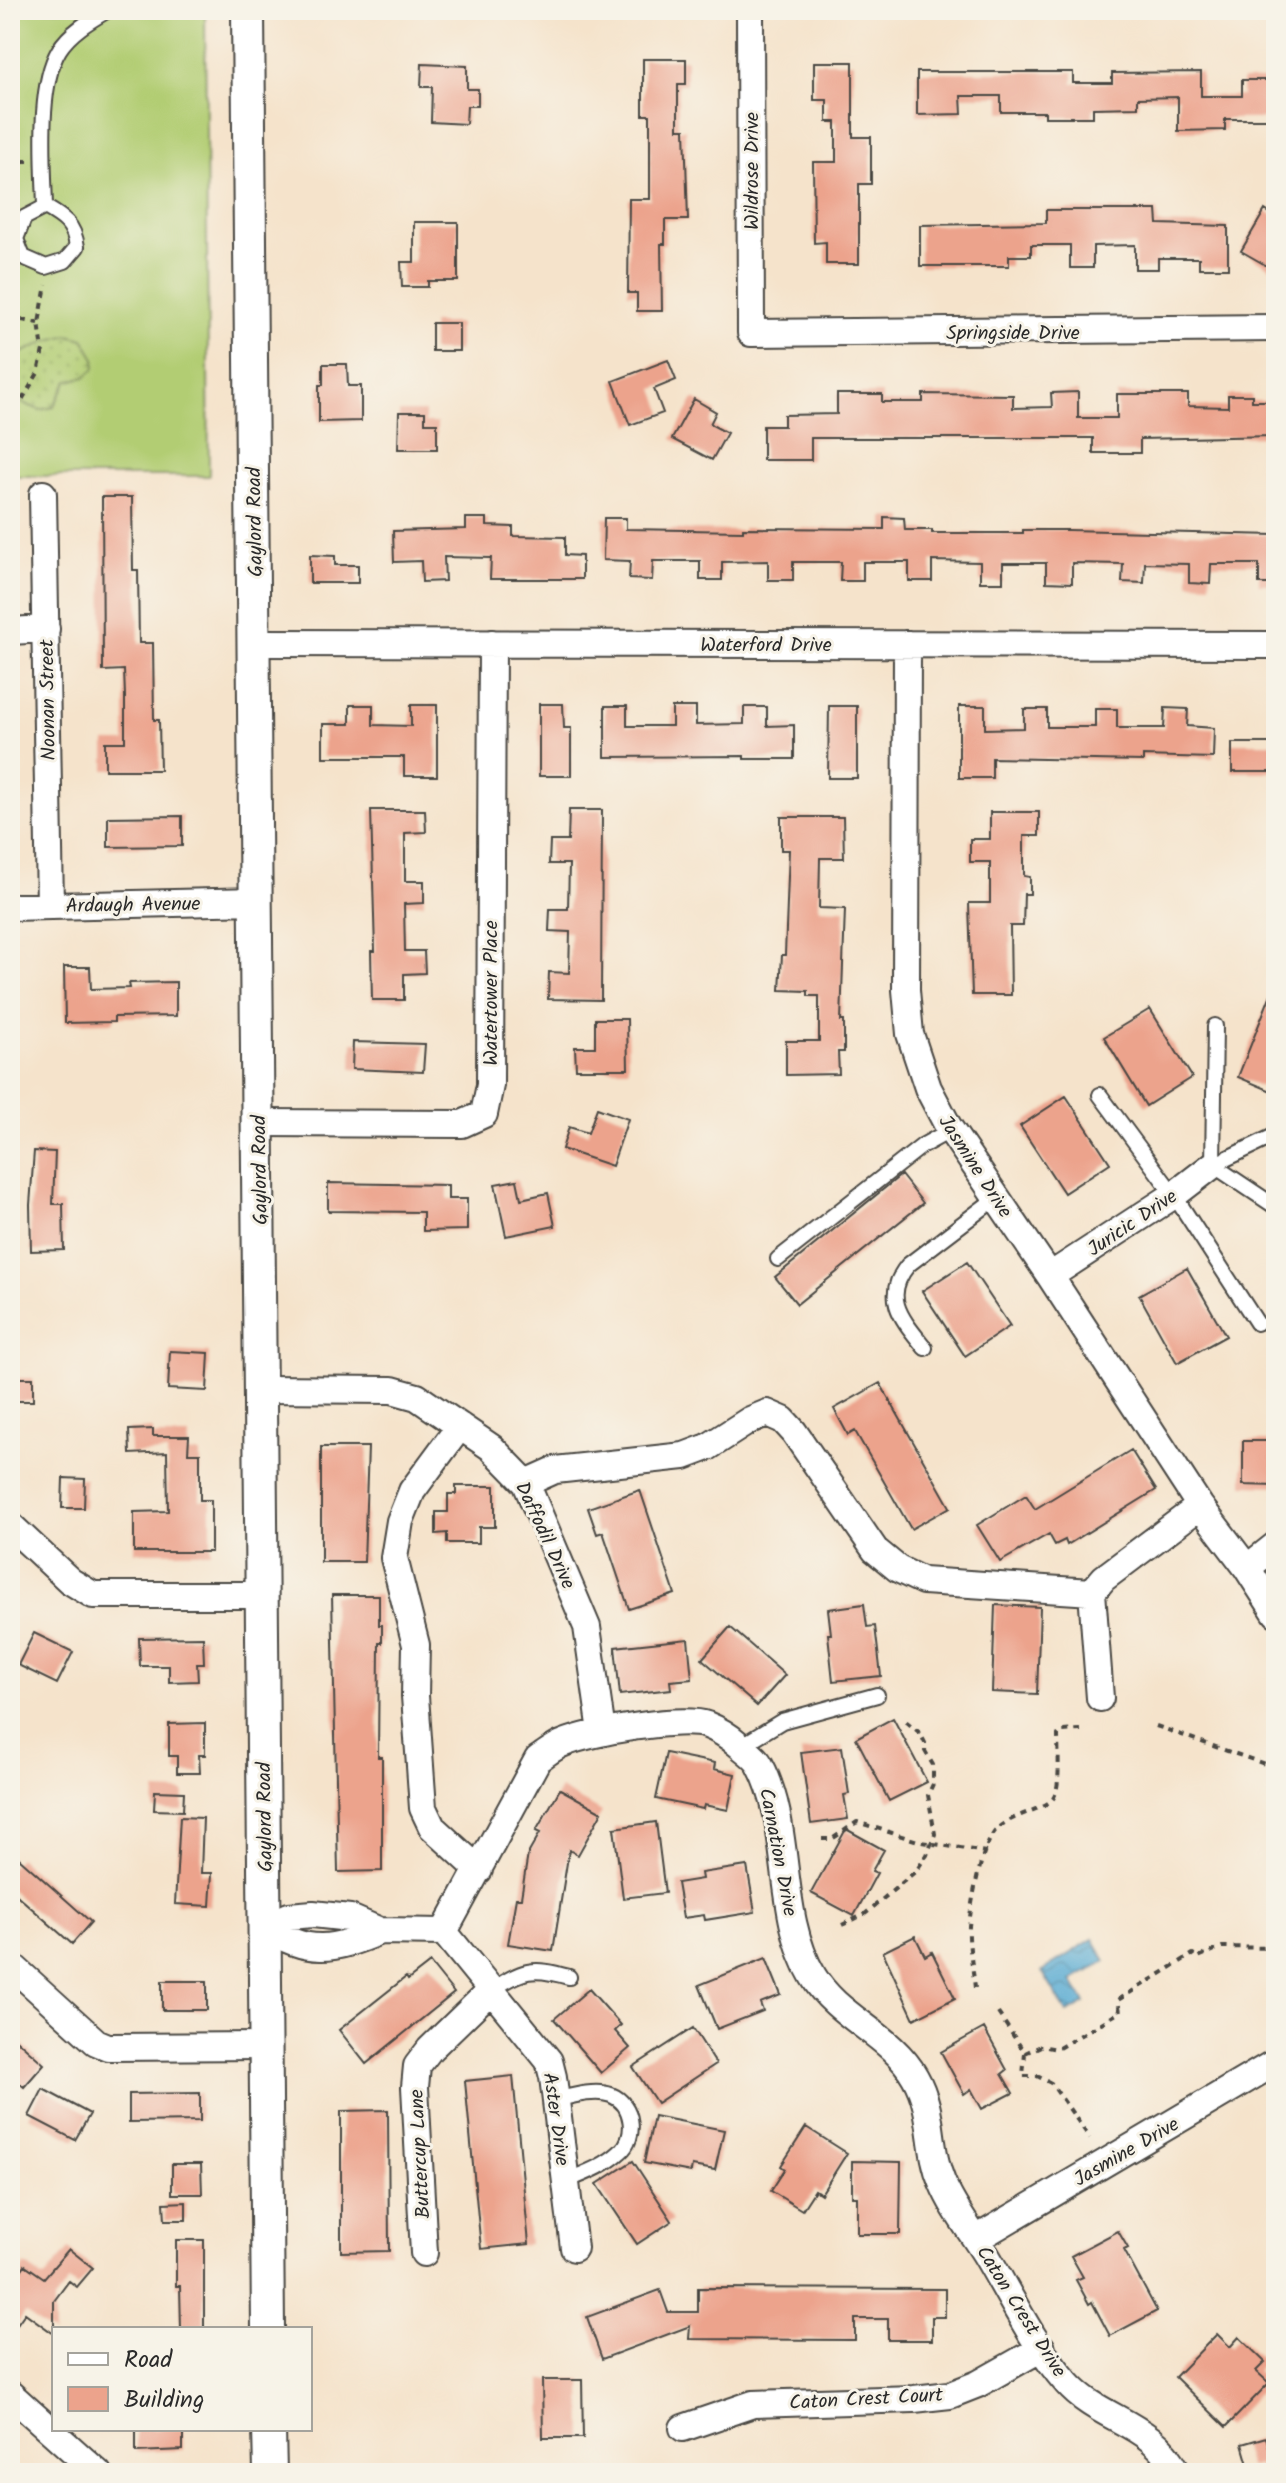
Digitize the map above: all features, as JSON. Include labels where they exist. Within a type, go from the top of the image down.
[{"type":"street","name":"Gaylord Road","points":[[248,10],[268,2327]]},
{"type":"street","name":"Wildrose Drive","points":[[750,10],[751,333]]},
{"type":"street","name":"Springside Drive","points":[[751,333],[1276,328]]},
{"type":"street","name":"Noonan Street","points":[[43,494],[50,906]]},
{"type":"street","points":[[10,631],[46,629]]},
{"type":"street","name":"Waterford Drive","points":[[255,643],[1276,645]]},
{"type":"street","name":"Watertower Place","points":[[258,1123],[462,1124],[484,1114],[490,1085],[492,643]]},
{"type":"street","name":"Jasmine Drive","points":[[907,644],[906,990],[910,1034],[928,1088],[951,1130],[1200,1506],[1247,1568],[1276,1613]]},
{"type":"street","name":"Ardaugh Avenue","points":[[10,907],[256,901]]},
{"type":"street","name":"Juricic Drive","points":[[1050,1276],[1174,1195],[1213,1165]]},
{"type":"street","name":"Daffodil Drive","points":[[261,1389],[392,1390],[417,1397],[492,1448],[526,1483],[587,1627],[602,1732]]},
{"type":"street","points":[[526,1483],[555,1470],[684,1456],[708,1447],[750,1420],[767,1413],[783,1420],[794,1432],[875,1550],[898,1569],[923,1581],[1092,1592]]},
{"type":"street","points":[[460,1426],[412,1491],[400,1521],[394,1558],[416,1645],[415,1696],[423,1808],[432,1827],[479,1870]]},
{"type":"street","points":[[1100,1698],[1092,1592],[1104,1578],[1200,1506]]},
{"type":"street","points":[[10,1525],[70,1581],[93,1595],[260,1595]]},
{"type":"street","points":[[1247,1568],[1276,1545]]},
{"type":"street","name":"Carnation Drive","points":[[444,1932],[538,1759],[562,1743],[602,1732],[671,1724],[705,1725],[741,1746],[759,1763],[772,1798],[796,1936],[814,1977],[837,2003],[904,2058],[929,2107],[933,2147],[942,2182],[976,2239]]},
{"type":"street","points":[[266,1927],[289,1916],[313,1914],[350,1918],[380,1931],[444,1932]]},
{"type":"street","name":"Aster Drive","points":[[444,1932],[549,2061],[574,2248]]},
{"type":"street","points":[[10,1964],[85,2033],[108,2047],[264,2046]]},
{"type":"street","name":"Buttercup Lane","points":[[424,2253],[415,2087],[417,2066],[430,2049],[491,1990]]},
{"type":"street","name":"Jasmine Drive","points":[[976,2239],[1276,2062]]},
{"type":"street","name":"Caton Crest Drive","points":[[976,2239],[1042,2348],[1067,2383],[1086,2400],[1127,2421],[1151,2438],[1178,2473]]},
{"type":"street","name":"Caton Crest Court","points":[[683,2428],[753,2404],[950,2395],[978,2384],[1042,2348]]},
{"type":"street","points":[[10,2394],[98,2473]]},
{"type":"street","points":[[269,2431],[270,2473]]},
{"type":"lane","points":[[45,207],[44,108],[59,50],[83,25],[108,10]]},
{"type":"lane","points":[[45,207],[66,219],[75,230],[77,247],[65,261],[46,267],[23,257],[16,239],[24,218],[45,207]]},
{"type":"lane","points":[[1213,1165],[1215,1026]]},
{"type":"lane","points":[[1100,1095],[1174,1195],[1257,1323]]},
{"type":"lane","points":[[778,1259],[922,1146],[951,1130]]},
{"type":"lane","points":[[1213,1165],[1276,1135]]},
{"type":"lane","points":[[1213,1165],[1276,1207]]},
{"type":"lane","points":[[925,1348],[903,1320],[894,1295],[898,1277],[908,1265],[996,1198]]},
{"type":"lane","points":[[741,1746],[782,1721],[877,1695]]},
{"type":"lane","points":[[491,1990],[519,1973],[542,1969],[569,1977]]},
{"type":"lane","points":[[556,2100],[594,2093],[612,2095],[624,2106],[631,2121],[630,2140],[622,2151],[602,2166],[566,2181]]},
{"type":"path","points":[[10,26],[17,10]]},
{"type":"path","points":[[10,420],[38,373],[43,350],[39,323],[46,291],[46,267]]},
{"type":"path","points":[[10,318],[39,323]]},
{"type":"path","points":[[10,472],[14,485]]},
{"type":"path","points":[[842,1925],[865,1914],[916,1871],[935,1834],[928,1795],[933,1784],[933,1765],[920,1733],[902,1718]]},
{"type":"path","points":[[1156,1726],[1276,1768]]},
{"type":"path","points":[[975,1988],[969,1927],[986,1852],[994,1831],[1024,1812],[1054,1799],[1058,1735],[1062,1731],[1081,1730]]},
{"type":"path","points":[[822,1839],[832,1839],[857,1822],[931,1844],[986,1852]]},
{"type":"path","points":[[1025,2053],[1041,2046],[1057,2049],[1120,2012],[1118,2000],[1193,1954],[1196,1958],[1222,1947],[1276,1948]]},
{"type":"path","points":[[998,2013],[1025,2053],[1023,2076],[1037,2076],[1051,2083],[1090,2138]]},
{"type":"green space","points":[[10,10],[205,10],[209,476],[10,476]]},
{"type":"green space","points":[[68,335],[84,339],[95,359],[95,368],[85,377],[68,381],[53,407],[40,410],[10,398],[10,351],[22,353]]},
{"type":"water","points":[[1093,1939],[1106,1961],[1072,1981],[1085,2003],[1067,2013],[1042,1971]]},
{"type":"building","points":[[643,59],[686,59],[686,84],[678,84],[678,129],[685,129],[688,220],[665,220],[665,244],[661,244],[662,311],[637,311],[637,293],[628,293],[629,199],[650,199],[650,115],[643,115]]},
{"type":"building","points":[[814,62],[853,62],[853,137],[871,137],[871,184],[859,184],[859,264],[826,264],[826,242],[814,243],[813,162],[836,162],[836,122],[827,122],[827,100],[814,100]]},
{"type":"building","points":[[422,64],[467,66],[467,89],[478,89],[478,106],[467,106],[466,124],[431,122],[432,87],[421,87]]},
{"type":"building","points":[[917,72],[1073,72],[1073,83],[1112,83],[1112,73],[1201,72],[1201,96],[1242,96],[1242,80],[1276,80],[1276,119],[1225,119],[1225,130],[1178,131],[1178,97],[1138,98],[1138,107],[1093,108],[1093,117],[1045,117],[1045,112],[1001,112],[1001,96],[961,96],[962,114],[917,115]]},
{"type":"building","points":[[1046,210],[1157,210],[1158,224],[1228,226],[1228,268],[1199,268],[1199,258],[1158,258],[1158,269],[1135,269],[1135,245],[1093,246],[1093,268],[1070,268],[1070,245],[1031,245],[1031,256],[1009,256],[1009,266],[920,266],[920,225],[1046,223]]},
{"type":"building","points":[[1265,210],[1276,217],[1276,271],[1241,251]]},
{"type":"building","points":[[414,222],[458,222],[458,281],[428,281],[428,287],[402,287],[401,262],[414,262]]},
{"type":"building","points":[[432,323],[459,323],[459,351],[432,351]]},
{"type":"building","points":[[668,360],[676,380],[654,389],[663,413],[630,425],[613,381]]},
{"type":"building","points":[[323,364],[347,364],[348,386],[361,386],[361,421],[319,422],[319,385],[323,385]]},
{"type":"building","points":[[1078,392],[1078,418],[1117,418],[1117,394],[1188,394],[1188,406],[1228,407],[1228,395],[1252,395],[1252,401],[1272,401],[1273,436],[1140,439],[1140,453],[1093,453],[1093,438],[811,438],[811,460],[763,460],[763,426],[784,426],[784,415],[837,414],[837,394],[882,394],[882,402],[923,402],[923,394],[1013,395],[1013,408],[1052,407],[1051,393]]},
{"type":"building","points":[[694,399],[716,412],[710,424],[727,433],[712,460],[672,439]]},
{"type":"building","points":[[399,412],[425,412],[425,423],[437,423],[437,449],[398,449]]},
{"type":"building","points":[[102,497],[132,497],[133,570],[138,570],[139,643],[153,643],[154,720],[159,720],[160,770],[105,770],[105,742],[125,742],[125,696],[124,670],[103,671]]},
{"type":"building","points":[[884,517],[904,518],[905,530],[932,530],[932,533],[1068,530],[1276,535],[1276,584],[1259,584],[1259,564],[1211,564],[1210,584],[1189,583],[1189,564],[1145,563],[1144,583],[1122,582],[1123,564],[1072,563],[1072,583],[1046,582],[1046,563],[1003,563],[1003,582],[980,582],[980,562],[932,561],[932,581],[909,581],[909,562],[863,562],[863,581],[840,581],[841,562],[793,562],[793,580],[768,580],[768,561],[722,562],[722,580],[700,580],[700,561],[653,561],[652,580],[629,579],[630,561],[603,560],[604,518],[626,518],[626,529],[743,531],[743,528],[884,529]]},
{"type":"building","points":[[466,518],[487,518],[487,526],[513,527],[513,536],[565,537],[565,555],[582,556],[582,579],[490,579],[491,558],[444,557],[445,581],[422,582],[421,561],[394,562],[393,531],[466,529]]},
{"type":"building","points":[[310,555],[335,556],[335,565],[358,565],[358,583],[310,583]]},
{"type":"building","points":[[539,704],[563,704],[564,728],[571,728],[571,776],[539,776]]},
{"type":"building","points":[[350,705],[373,705],[373,725],[411,726],[411,705],[437,705],[437,776],[404,776],[404,757],[323,757],[323,724],[350,724]]},
{"type":"building","points":[[605,706],[627,706],[627,726],[672,726],[672,707],[696,707],[696,725],[744,724],[744,707],[767,707],[767,726],[794,725],[794,759],[744,759],[744,756],[605,757]]},
{"type":"building","points":[[829,706],[857,706],[857,778],[828,778]]},
{"type":"building","points":[[959,706],[985,706],[985,729],[1024,728],[1024,709],[1047,709],[1047,727],[1095,727],[1095,709],[1117,709],[1117,728],[1164,728],[1165,708],[1188,709],[1187,726],[1214,728],[1213,758],[1143,756],[1143,761],[992,758],[992,778],[959,778]]},
{"type":"building","points":[[1232,743],[1276,743],[1276,772],[1232,772]]},
{"type":"building","points":[[371,810],[425,810],[426,832],[405,833],[405,881],[424,881],[424,903],[404,904],[405,951],[424,951],[425,973],[404,974],[404,1000],[372,1000],[371,951],[375,951]]},
{"type":"building","points":[[569,810],[602,810],[601,1000],[548,999],[549,972],[569,973],[570,932],[549,931],[550,909],[568,909],[569,864],[549,864],[550,841],[568,841]]},
{"type":"building","points":[[990,812],[1039,812],[1039,836],[1024,836],[1024,876],[1030,877],[1030,894],[1024,894],[1023,926],[1010,926],[1011,995],[972,995],[969,903],[990,903],[990,862],[970,862],[970,839],[990,839]]},
{"type":"building","points":[[182,816],[182,846],[108,847],[108,817]]},
{"type":"building","points":[[781,817],[843,817],[844,858],[820,858],[819,908],[845,909],[841,1021],[844,1021],[844,1052],[838,1052],[839,1074],[786,1075],[786,1041],[819,1041],[819,996],[808,996],[808,991],[780,990],[782,955],[785,955],[789,850],[781,850]]},
{"type":"building","points":[[64,967],[90,967],[91,989],[130,988],[129,983],[176,982],[176,1016],[114,1017],[114,1022],[65,1023]]},
{"type":"building","points":[[1276,985],[1276,1093],[1238,1077]]},
{"type":"building","points":[[1150,1009],[1192,1077],[1146,1106],[1104,1037]]},
{"type":"building","points":[[595,1019],[627,1019],[628,1069],[576,1069],[575,1047],[595,1047]]},
{"type":"building","points":[[353,1042],[425,1044],[423,1072],[352,1069]]},
{"type":"building","points":[[1066,1096],[1110,1163],[1064,1193],[1020,1126]]},
{"type":"building","points":[[597,1108],[628,1119],[612,1166],[562,1149],[569,1127],[588,1133]]},
{"type":"building","points":[[34,1151],[55,1152],[53,1204],[63,1204],[64,1250],[31,1251]]},
{"type":"building","points":[[901,1175],[923,1203],[797,1304],[775,1277]]},
{"type":"building","points":[[517,1180],[521,1199],[548,1193],[555,1226],[506,1236],[495,1184]]},
{"type":"building","points":[[328,1183],[448,1185],[448,1199],[467,1199],[467,1230],[423,1231],[423,1212],[328,1211]]},
{"type":"building","points":[[967,1262],[1010,1326],[965,1356],[922,1291]]},
{"type":"building","points":[[1187,1268],[1226,1336],[1177,1363],[1139,1295]]},
{"type":"building","points":[[170,1351],[209,1353],[207,1391],[168,1389]]},
{"type":"building","points":[[10,1378],[33,1378],[33,1401],[10,1401]]},
{"type":"building","points":[[880,1383],[950,1507],[911,1529],[855,1431],[848,1435],[834,1409]]},
{"type":"building","points":[[153,1429],[153,1436],[189,1436],[188,1453],[200,1453],[200,1500],[211,1500],[211,1552],[134,1552],[134,1512],[168,1511],[167,1452],[130,1454],[129,1430]]},
{"type":"building","points":[[1243,1441],[1276,1441],[1276,1486],[1243,1485]]},
{"type":"building","points":[[321,1447],[368,1447],[364,1562],[321,1562]]},
{"type":"building","points":[[1131,1450],[1156,1490],[1067,1545],[1065,1540],[1055,1545],[1049,1534],[1000,1562],[977,1525],[1026,1495],[1035,1509]]},
{"type":"building","points":[[63,1478],[85,1479],[84,1508],[62,1508]]},
{"type":"building","points":[[456,1486],[495,1486],[495,1527],[479,1527],[479,1543],[447,1543],[447,1533],[436,1534],[436,1512],[448,1512],[448,1494],[456,1494]]},
{"type":"building","points":[[640,1490],[675,1594],[629,1609],[603,1532],[597,1534],[588,1508]]},
{"type":"building","points":[[332,1595],[379,1595],[382,1643],[379,1643],[378,1757],[382,1757],[382,1871],[338,1872]]},
{"type":"building","points":[[864,1604],[867,1627],[875,1626],[881,1676],[833,1681],[828,1609]]},
{"type":"building","points":[[995,1605],[1040,1607],[1037,1694],[992,1692]]},
{"type":"building","points":[[730,1627],[785,1675],[757,1706],[702,1659]]},
{"type":"building","points":[[34,1633],[73,1652],[57,1684],[18,1665]]},
{"type":"building","points":[[203,1637],[204,1663],[197,1663],[198,1681],[169,1682],[169,1666],[140,1666],[139,1638]]},
{"type":"building","points":[[688,1639],[692,1679],[670,1681],[671,1689],[620,1695],[615,1647]]},
{"type":"building","points":[[893,1718],[927,1782],[889,1801],[856,1738]]},
{"type":"building","points":[[205,1723],[205,1755],[199,1755],[200,1773],[177,1773],[177,1756],[169,1756],[169,1724]]},
{"type":"building","points":[[842,1747],[849,1794],[844,1795],[848,1819],[811,1824],[801,1752]]},
{"type":"building","points":[[666,1753],[715,1763],[714,1769],[735,1774],[728,1810],[704,1805],[703,1809],[656,1799]]},
{"type":"building","points":[[560,1789],[602,1812],[578,1855],[569,1850],[553,1951],[508,1944],[516,1898],[521,1898],[528,1854],[540,1833],[536,1831]]},
{"type":"building","points":[[155,1791],[184,1792],[183,1811],[154,1810]]},
{"type":"building","points":[[180,1817],[203,1818],[201,1873],[212,1873],[210,1906],[175,1904]]},
{"type":"building","points":[[656,1822],[665,1893],[623,1898],[614,1828]]},
{"type":"building","points":[[846,1829],[884,1850],[872,1871],[877,1873],[854,1916],[811,1893]]},
{"type":"building","points":[[19,1858],[91,1922],[72,1944],[10,1889],[10,1868]]},
{"type":"building","points":[[747,1866],[755,1912],[705,1920],[704,1915],[683,1918],[677,1883],[702,1879],[701,1873]]},
{"type":"building","points":[[915,1936],[925,1956],[932,1952],[955,1998],[914,2019],[883,1952]]},
{"type":"building","points":[[766,1958],[781,1995],[760,2003],[763,2011],[717,2029],[699,1985]]},
{"type":"building","points":[[430,1963],[454,1993],[366,2064],[339,2030],[406,1977],[408,1980]]},
{"type":"building","points":[[162,1981],[207,1981],[207,2010],[162,2010]]},
{"type":"building","points":[[589,1989],[621,2025],[615,2031],[630,2048],[601,2073],[554,2019]]},
{"type":"building","points":[[693,2028],[716,2064],[657,2103],[633,2067]]},
{"type":"building","points":[[984,2028],[1007,2070],[1002,2074],[1013,2093],[982,2109],[971,2089],[964,2094],[941,2052]]},
{"type":"building","points":[[10,2034],[44,2064],[24,2087],[10,2075]]},
{"type":"building","points":[[513,2076],[529,2244],[481,2249],[465,2081]]},
{"type":"building","points":[[43,2089],[90,2114],[75,2140],[29,2116]]},
{"type":"building","points":[[200,2093],[200,2121],[129,2122],[129,2094]]},
{"type":"building","points":[[388,2110],[389,2251],[341,2252],[341,2111]]},
{"type":"building","points":[[654,2116],[724,2130],[715,2170],[692,2166],[691,2172],[644,2163]]},
{"type":"building","points":[[806,2127],[847,2153],[821,2194],[815,2190],[802,2210],[771,2191],[785,2169],[781,2166]]},
{"type":"building","points":[[633,2161],[672,2221],[637,2244],[597,2184]]},
{"type":"building","points":[[852,2161],[901,2162],[900,2234],[857,2234],[857,2197],[852,2197]]},
{"type":"building","points":[[172,2164],[201,2164],[202,2194],[172,2194]]},
{"type":"building","points":[[186,2202],[186,2220],[165,2220],[164,2203]]},
{"type":"building","points":[[1118,2231],[1128,2248],[1124,2250],[1157,2311],[1110,2336],[1076,2280],[1083,2277],[1071,2256]]},
{"type":"building","points":[[176,2240],[204,2240],[204,2327],[181,2327],[180,2286],[176,2286]]},
{"type":"building","points":[[69,2249],[93,2268],[77,2287],[69,2281],[54,2301],[52,2333],[25,2313],[10,2334],[10,2286],[25,2265],[44,2278]]},
{"type":"building","points":[[698,2288],[945,2289],[945,2317],[932,2317],[932,2340],[888,2340],[888,2319],[855,2319],[855,2340],[689,2339],[690,2326],[602,2359],[587,2317],[660,2290],[668,2312],[698,2312]]},
{"type":"building","points":[[1217,2334],[1230,2347],[1239,2337],[1265,2362],[1256,2371],[1269,2383],[1226,2427],[1175,2377]]},
{"type":"building","points":[[542,2380],[582,2380],[583,2438],[543,2438]]},
{"type":"building","points":[[136,2431],[183,2431],[183,2450],[136,2452]]},
{"type":"building","points":[[1266,2437],[1269,2447],[1276,2445],[1276,2473],[1260,2473],[1258,2465],[1249,2468],[1242,2444]]}]
